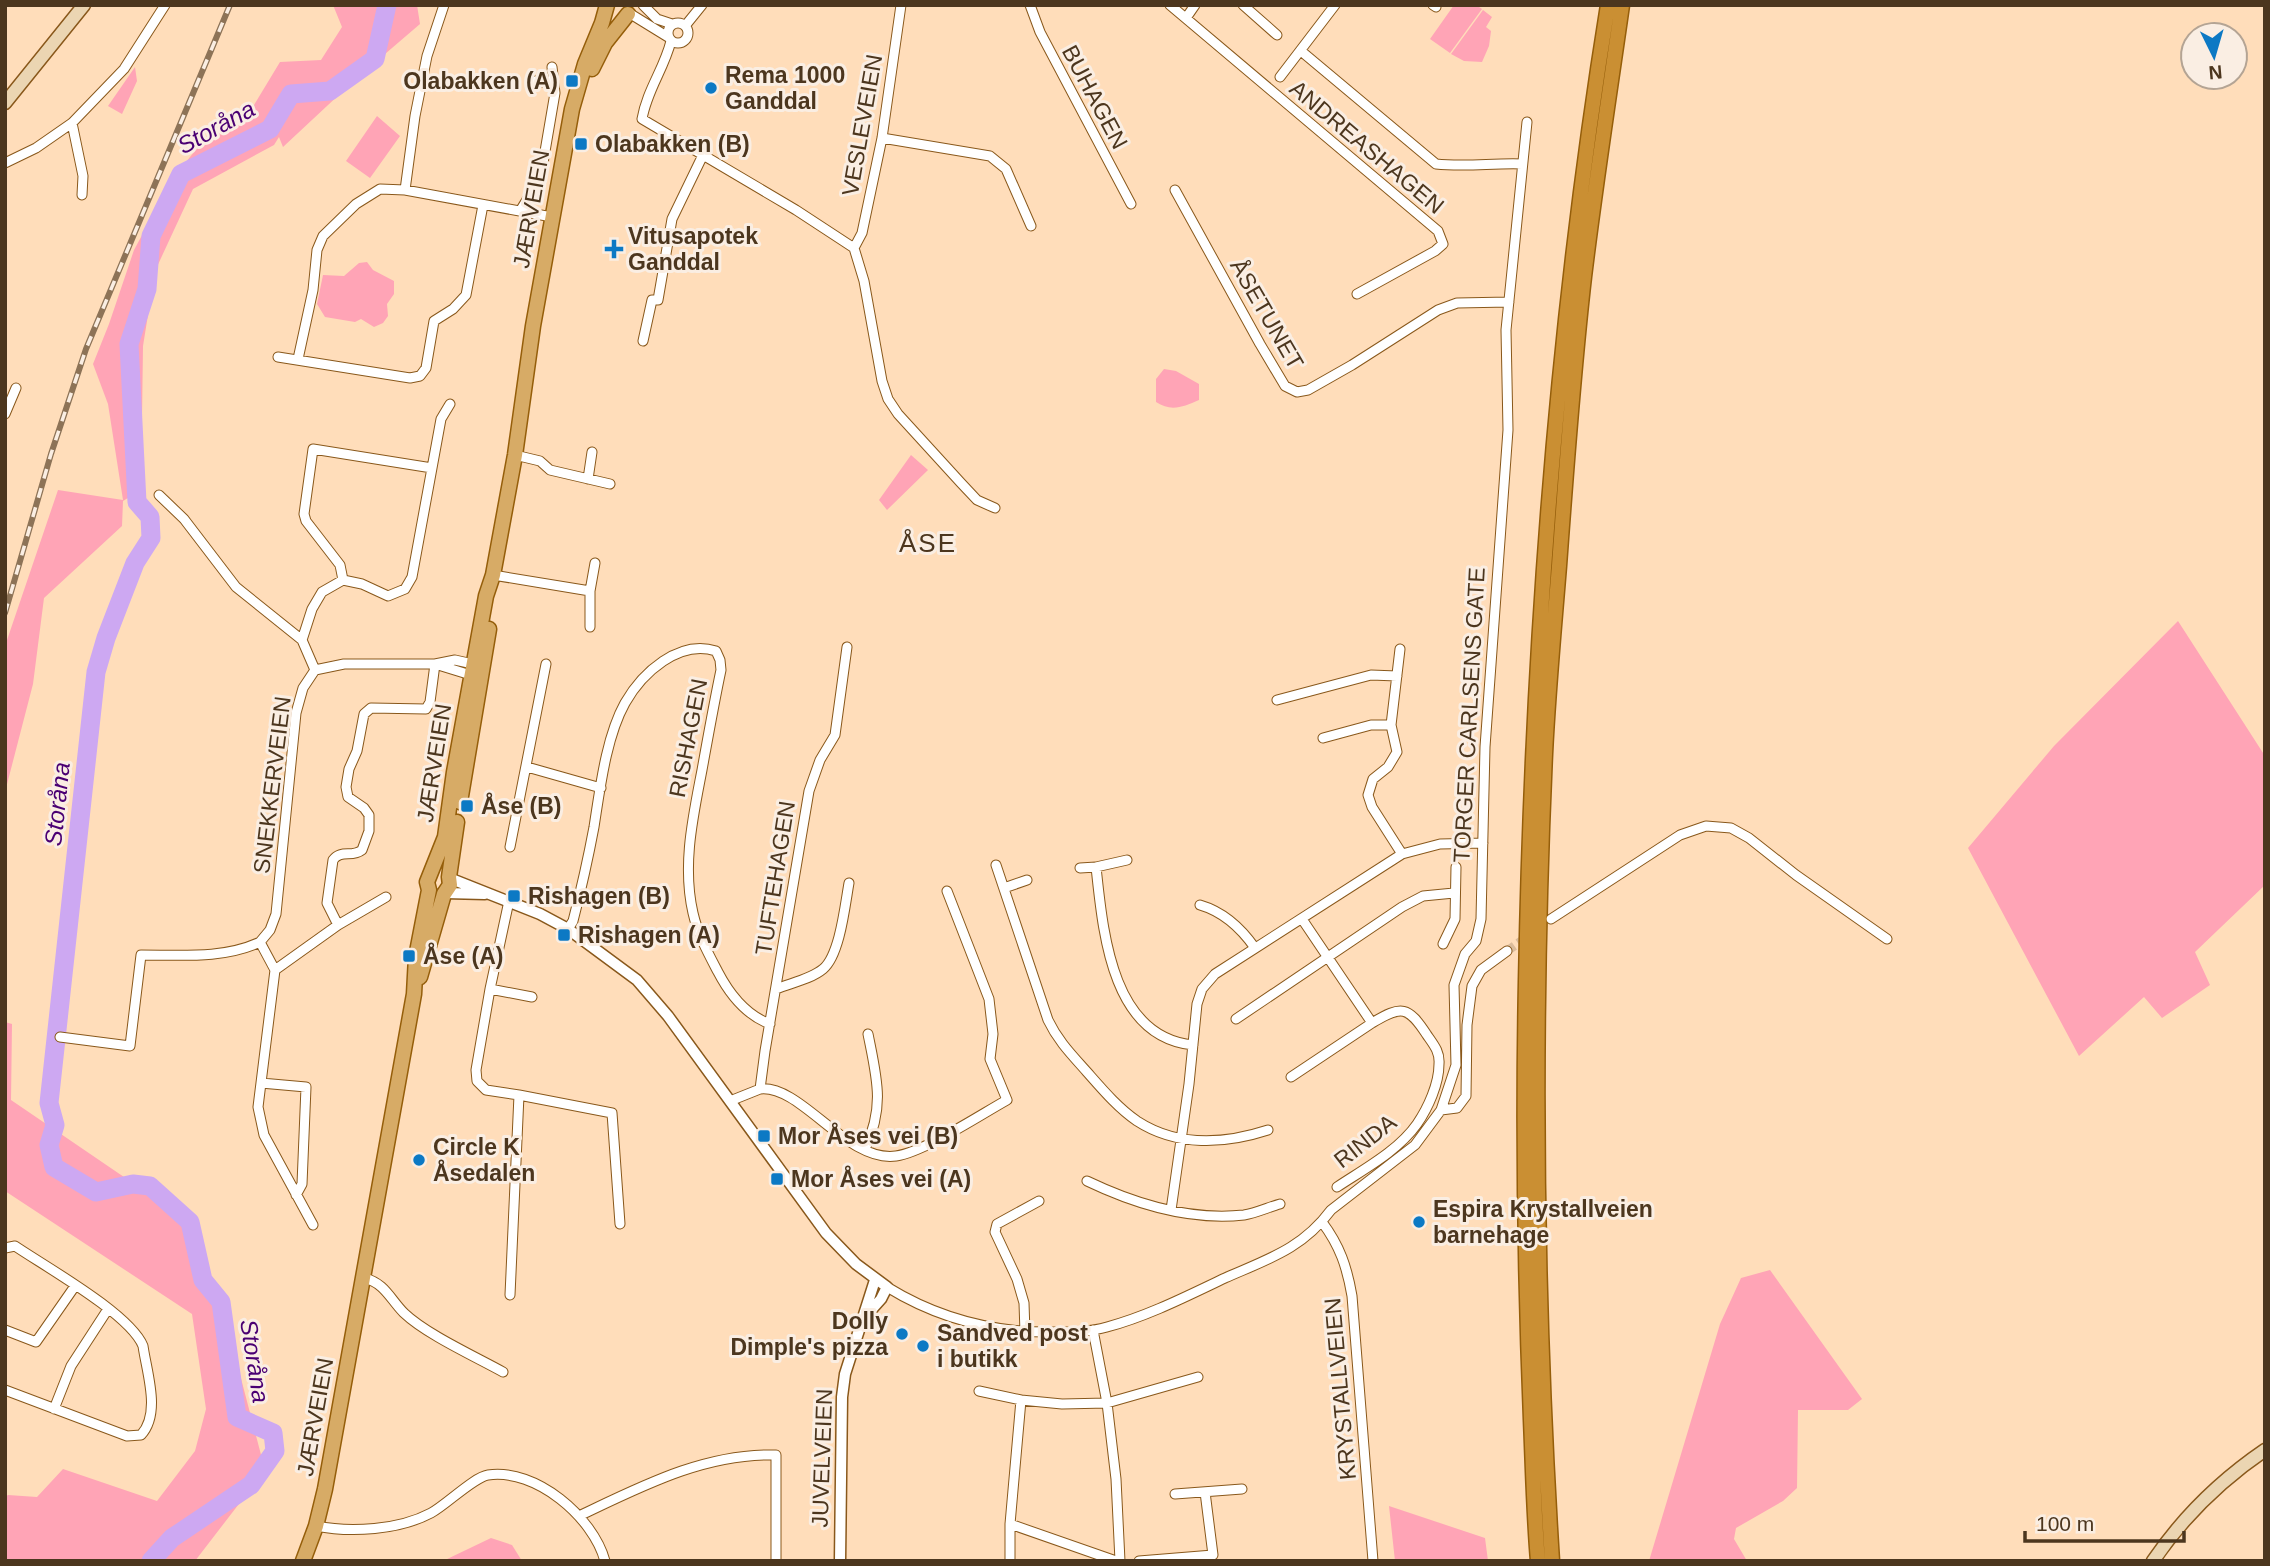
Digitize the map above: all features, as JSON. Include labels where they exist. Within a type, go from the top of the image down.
[{"type":"highway","points":[[1538,1561],[1527,1312],[1524,1081],[1533,746],[1548,525],[1571,272],[1608,5]]},
{"type":"highway","points":[[1552,1561],[1541,1323],[1538,1080],[1545,750],[1569,422],[1584,277],[1622,5]]},
{"type":"main road","points":[[5,103],[84,5]]},
{"type":"main road","points":[[608,5],[615,12],[631,11]]},
{"type":"main road","name":"JÆRVEIEN","points":[[432,874],[445,837],[451,809],[454,772],[493,596],[493,575],[519,426],[524,379],[578,85],[608,5]]},
{"type":"main road","name":"JÆRVEIEN","points":[[519,426],[531,380],[570,162],[587,86],[601,51],[631,11]]},
{"type":"main road","name":"JÆRVEIEN","points":[[303,1561],[316,1526],[325,1489],[414,995],[447,886],[476,671]]},
{"type":"main road","points":[[441,872],[447,886],[436,895],[429,890],[427,882],[432,874],[441,872]]},
{"type":"main road","name":"JÆRVEIEN","points":[[414,995],[416,957],[429,890]]},
{"type":"main road","points":[[2153,1561],[2200,1503],[2265,1450]]},
{"type":"street","points":[[5,163],[36,148],[72,123],[124,69],[165,5]]},
{"type":"street","points":[[405,190],[415,116],[427,56],[444,5]]},
{"type":"street","points":[[631,11],[678,44],[686,40],[688,33],[685,26],[657,19],[643,5]]},
{"type":"street","points":[[685,26],[702,5]]},
{"type":"street","name":"VESLEVEIEN","points":[[854,248],[862,233],[882,138],[901,5]]},
{"type":"street","name":"BUHAGEN","points":[[1030,5],[1040,32],[1131,204]]},
{"type":"street","name":"ANDREASHAGEN","points":[[1170,5],[1437,231],[1443,244],[1357,294]]},
{"type":"street","points":[[1186,18],[1195,5]]},
{"type":"street","points":[[1243,5],[1277,35]]},
{"type":"street","points":[[1280,77],[1335,5]]},
{"type":"street","points":[[672,24],[668,30],[668,54],[646,98],[642,119],[796,210],[854,248],[864,281],[881,381],[888,399],[898,414],[969,492],[995,508]]},
{"type":"street","points":[[1301,51],[1436,164],[1522,164]]},
{"type":"street","points":[[520,211],[538,182],[544,163],[555,93],[552,67]]},
{"type":"street","points":[[535,81],[554,84]]},
{"type":"street","name":"TORGER CARLSENS GATE","points":[[1322,1222],[1331,1210],[1415,1145],[1441,1110],[1455,1065],[1454,985],[1465,954],[1476,941],[1481,919],[1485,747],[1508,430],[1505,360],[1527,122]]},
{"type":"street","points":[[72,123],[83,176],[82,195]]},
{"type":"street","points":[[882,138],[990,156],[1006,169],[1031,226]]},
{"type":"street","points":[[643,341],[652,300],[658,300],[672,219],[702,156]]},
{"type":"street","points":[[298,359],[313,290],[317,250],[323,236],[356,204],[380,190],[405,190],[552,217]]},
{"type":"street","name":"ÅSETUNET","points":[[1175,190],[1285,386],[1297,392],[1308,390],[1352,365],[1437,310],[1457,303],[1509,302]]},
{"type":"street","points":[[278,357],[410,378],[420,376],[426,368],[434,321],[453,309],[466,295],[483,205]]},
{"type":"street","points":[[5,414],[16,388]]},
{"type":"street","points":[[302,640],[312,609],[322,592],[343,580],[362,584],[388,596],[405,589],[412,577],[442,419],[450,404]]},
{"type":"street","points":[[343,580],[340,565],[306,521],[304,514],[313,449],[432,468]]},
{"type":"street","points":[[588,479],[592,452]]},
{"type":"street","points":[[514,455],[540,461],[550,470],[610,484]]},
{"type":"street","points":[[159,495],[184,519],[236,587],[302,640],[315,670]]},
{"type":"street","points":[[590,627],[590,591],[595,563]]},
{"type":"street","points":[[493,575],[590,591]]},
{"type":"street","name":"TUFTEHAGEN","points":[[760,1089],[809,791],[820,760],[835,735],[847,647]]},
{"type":"street","name":"RISHAGEN","points":[[568,929],[573,922],[587,869],[600,788],[614,729],[625,703],[644,678],[667,657],[692,649],[707,648],[716,651],[721,670],[690,831],[689,888],[693,915],[703,943],[721,978],[747,1012],[770,1024]]},
{"type":"street","points":[[1400,649],[1391,725],[1397,747],[1395,757],[1388,767],[1373,779],[1368,795],[1372,807],[1402,854]]},
{"type":"street","name":"SNEKKERVEIEN","points":[[260,942],[270,930],[276,914],[296,713],[303,688],[315,670],[344,664],[435,664],[455,660],[476,671]]},
{"type":"street","points":[[338,925],[327,903],[333,860],[342,853],[356,854],[362,850],[370,823],[368,812],[348,797],[346,787],[364,714],[371,708],[426,709],[430,702],[435,664]]},
{"type":"street","points":[[510,847],[546,664]]},
{"type":"street","points":[[1277,700],[1371,675],[1397,676]]},
{"type":"street","points":[[1323,737],[1371,724],[1391,725]]},
{"type":"street","points":[[527,767],[600,788]]},
{"type":"street","points":[[1551,919],[1680,835],[1706,826],[1731,828],[1749,838],[1887,939]]},
{"type":"street","points":[[1171,1210],[1197,1004],[1202,989],[1215,974],[1402,854],[1440,844],[1483,843]]},
{"type":"street","points":[[1080,868],[1127,860]]},
{"type":"street","points":[[996,865],[1056,1038],[1103,1091],[1138,1121],[1157,1130],[1202,1142],[1219,1142],[1268,1130]]},
{"type":"street","points":[[1096,867],[1108,949],[1133,1013],[1164,1040],[1193,1045]]},
{"type":"street","points":[[1443,944],[1455,919],[1455,867]]},
{"type":"street","points":[[1004,888],[1027,880]]},
{"type":"street","points":[[776,989],[824,968],[831,958],[841,926],[849,883]]},
{"type":"street","points":[[447,886],[509,901],[568,929],[611,959],[646,989],[826,1233],[875,1280],[913,1303],[940,1315],[968,1324],[1025,1333],[1093,1330],[1149,1313],[1294,1247],[1322,1222]]},
{"type":"street","points":[[730,1101],[760,1089],[779,1090],[848,1141],[888,1157],[904,1155],[1007,1100],[990,1059],[993,1034],[989,999],[947,891]]},
{"type":"street","points":[[1236,1019],[1402,907],[1423,896],[1454,893]]},
{"type":"street","points":[[275,970],[338,925],[386,897]]},
{"type":"street","points":[[509,901],[490,989],[477,1081],[486,1090],[612,1113],[620,1224]]},
{"type":"street","points":[[1200,905],[1213,908],[1224,916],[1245,933],[1255,948]]},
{"type":"street","points":[[1302,919],[1372,1023]]},
{"type":"street","points":[[60,1037],[130,1046],[141,955],[230,952],[260,942],[275,970],[258,1107],[264,1135],[313,1225]]},
{"type":"street","points":[[1441,1110],[1457,1108],[1466,1096],[1467,1025],[1472,986],[1481,970],[1507,951]]},
{"type":"street","points":[[490,989],[532,997]]},
{"type":"street","name":"RINDA","points":[[1291,1077],[1392,1011],[1403,1010],[1411,1013],[1436,1048],[1439,1065],[1435,1086],[1417,1124],[1401,1142],[1337,1187]]},
{"type":"street","points":[[865,1149],[874,1129],[878,1102],[868,1034]]},
{"type":"street","points":[[261,1083],[306,1087],[302,1184],[296,1195]]},
{"type":"street","points":[[510,1295],[519,1095]]},
{"type":"street","points":[[1087,1181],[1118,1196],[1171,1210],[1211,1215],[1245,1214],[1280,1204]]},
{"type":"street","points":[[1025,1333],[1024,1303],[1017,1279],[995,1232],[997,1224],[1039,1201]]},
{"type":"street","name":"KRYSTALLVEIEN","points":[[1322,1222],[1337,1242],[1346,1265],[1352,1296],[1373,1561]]},
{"type":"street","points":[[5,1248],[15,1246],[108,1309],[132,1329],[144,1346],[152,1408],[148,1427],[141,1435],[127,1436],[5,1390]]},
{"type":"street","points":[[364,1278],[375,1281],[387,1290],[403,1312],[418,1324],[503,1372]]},
{"type":"street","name":"JUVELVEIEN","points":[[840,1561],[842,1396],[845,1374],[875,1280]]},
{"type":"street","points":[[5,1330],[36,1342],[75,1286]]},
{"type":"street","name":"JUVELVEIEN","points":[[864,1318],[881,1299],[887,1287]]},
{"type":"street","points":[[54,1409],[71,1366],[108,1309]]},
{"type":"street","points":[[1010,1524],[1118,1561],[1116,1479],[1107,1403],[1093,1330]]},
{"type":"street","points":[[979,1391],[1021,1400],[1062,1404],[1107,1403],[1198,1377]]},
{"type":"street","points":[[1010,1561],[1010,1524],[1021,1400]]},
{"type":"street","points":[[579,1516],[691,1467],[755,1454],[776,1455],[776,1561]]},
{"type":"street","points":[[316,1526],[333,1529],[405,1523],[431,1513],[486,1475],[512,1476],[545,1489],[579,1516],[601,1548],[604,1561]]},
{"type":"street","points":[[1175,1494],[1242,1489]]},
{"type":"street","points":[[1139,1561],[1213,1555],[1205,1492]]},
{"type":"shaded area","points":[[333,5],[417,5],[420,24],[283,147],[279,137],[274,145],[193,189],[155,271],[143,346],[141,490],[123,501],[122,526],[44,598],[33,684],[5,792],[5,646],[58,490],[123,500],[108,404],[93,364],[134,250],[173,178],[211,131],[254,105],[280,62],[321,60],[342,27]]},
{"type":"shaded area","points":[[1454,5],[1476,5],[1482,9],[1450,53],[1430,39]]},
{"type":"shaded area","points":[[1483,10],[1492,17],[1486,27],[1491,31],[1489,46],[1482,62],[1464,61],[1451,54]]},
{"type":"shaded area","points":[[135,67],[137,81],[122,114],[108,106]]},
{"type":"shaded area","points":[[377,116],[400,136],[370,178],[346,161]]},
{"type":"shaded area","points":[[367,262],[373,270],[394,281],[394,294],[387,304],[388,316],[383,323],[374,327],[361,319],[355,322],[325,317],[317,304],[323,275],[344,276],[359,263]]},
{"type":"shaded area","points":[[1164,369],[1176,371],[1199,384],[1199,400],[1177,407],[1167,407],[1156,402],[1156,379]]},
{"type":"shaded area","points":[[911,455],[928,470],[887,510],[879,500]]},
{"type":"shaded area","points":[[2178,621],[2265,756],[2265,885],[2195,952],[2210,985],[2162,1018],[2144,997],[2079,1056],[1968,848],[2054,746]]},
{"type":"shaded area","points":[[5,1022],[12,1024],[11,1100],[190,1222],[198,1257],[221,1302],[265,1470],[195,1561],[5,1561],[5,1497],[37,1497],[63,1469],[157,1501],[195,1451],[206,1409],[192,1314],[5,1191]]},
{"type":"shaded area","points":[[1770,1270],[1862,1399],[1848,1410],[1798,1410],[1797,1488],[1783,1501],[1736,1528],[1734,1539],[1747,1561],[1649,1561],[1720,1324],[1741,1278]]},
{"type":"shaded area","points":[[1389,1506],[1485,1538],[1488,1561],[1395,1561]]},
{"type":"shaded area","points":[[491,1538],[512,1545],[522,1561],[443,1561]]},
{"type":"waterway","name":"Storåna","points":[[151,1561],[172,1538],[251,1485],[275,1451],[273,1433],[237,1417],[221,1302],[203,1280],[190,1222],[150,1186],[133,1184],[96,1192],[54,1167],[49,1145],[55,1125],[49,1103],[96,672],[135,563],[151,538],[150,517],[137,502],[129,344],[147,289],[151,236],[181,174],[270,129],[291,94],[330,91],[375,59],[387,5]]},
{"type":"tunnel","points":[[1507,951],[1527,937]]},
{"type":"railway","points":[[5,613],[51,454],[86,349],[230,5]]},
{"type":"place","name":"Olabakken (A)","points":[[572,81]]},
{"type":"place","name":"Rema 1000 Ganddal","points":[[711,88]]},
{"type":"place","name":"Olabakken (B)","points":[[581,144]]},
{"type":"place","name":"Vitusapotek Ganddal","points":[[614,249]]},
{"type":"place","name":"Åse (B)","points":[[467,806]]},
{"type":"place","name":"Rishagen (B)","points":[[514,896]]},
{"type":"place","name":"Rishagen (A)","points":[[564,935]]},
{"type":"place","name":"Åse (A)","points":[[409,956]]},
{"type":"place","name":"Mor Åses vei (B)","points":[[764,1136]]},
{"type":"place","name":"Circle K Åsedalen","points":[[419,1160]]},
{"type":"place","name":"Mor Åses vei (A)","points":[[777,1179]]},
{"type":"place","name":"Espira Krystallveien barnehage","points":[[1419,1222]]},
{"type":"place","name":"Dolly Dimple's pizza","points":[[902,1334]]},
{"type":"place","name":"Sandved post i butikk","points":[[923,1346]]},
{"type":"district","name":"ÅSE","points":[[928,543]]}]
